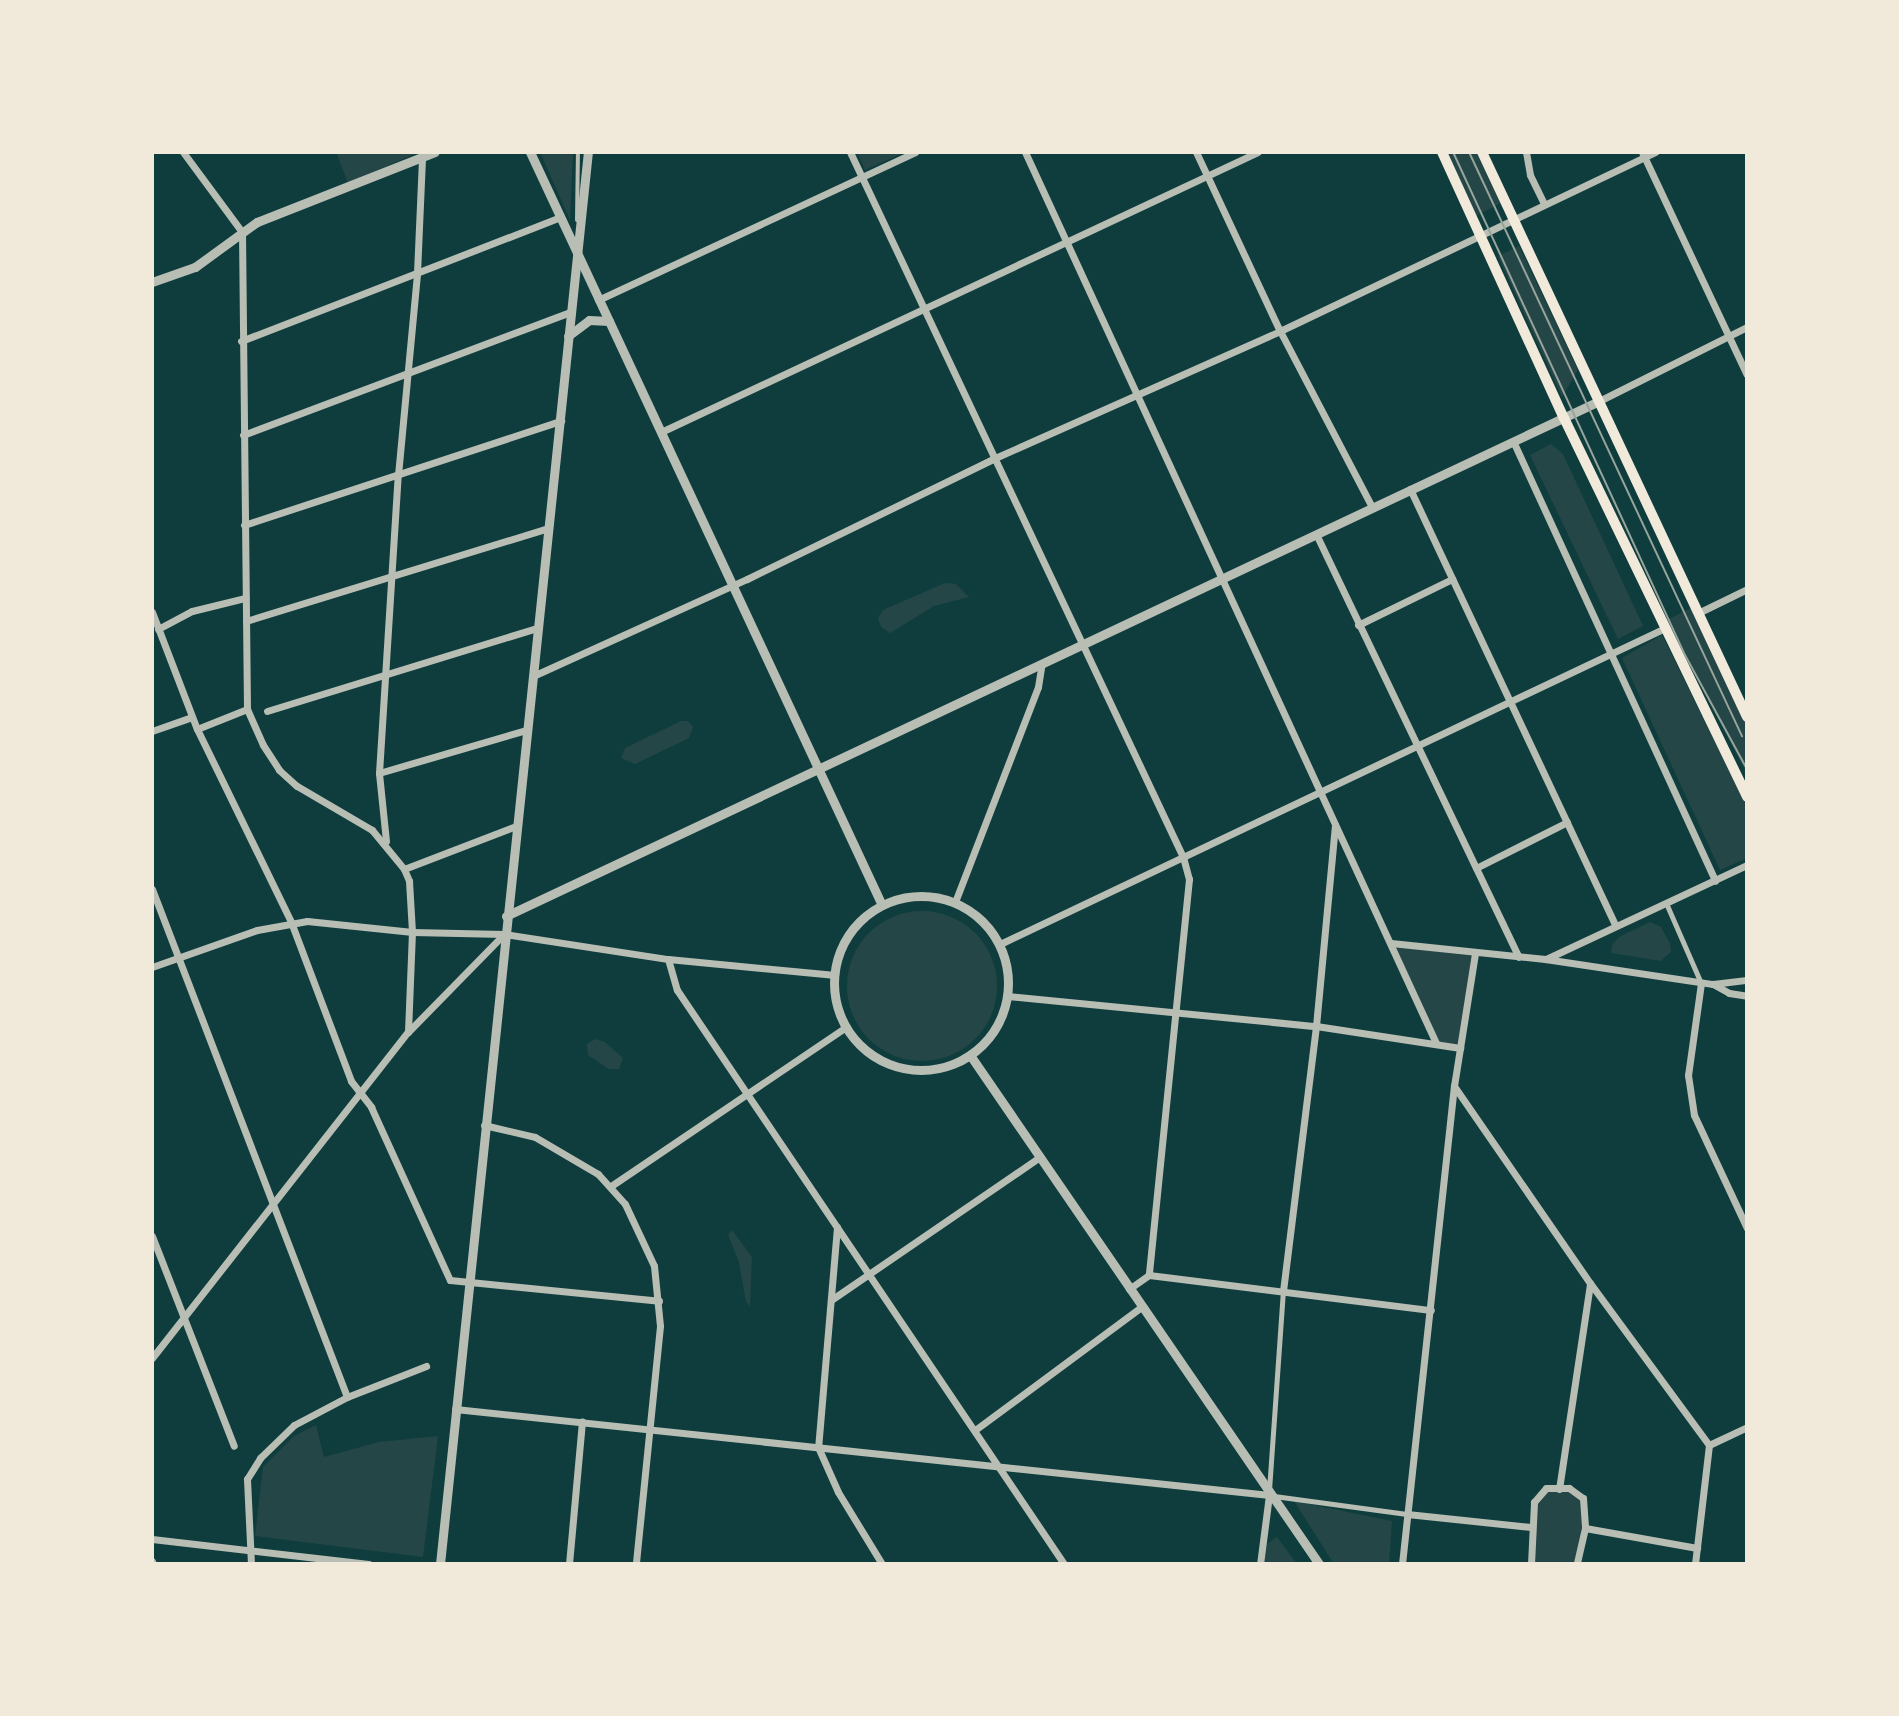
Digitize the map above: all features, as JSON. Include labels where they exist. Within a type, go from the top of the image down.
[{"type":"main road","points":[[1442,152],[1564,418],[1747,797]]},
{"type":"main road","points":[[1482,152],[1747,717]]},
{"type":"street","points":[[183,152],[242,232],[247,709],[263,745],[279,770],[297,786],[347,813],[386,843],[404,869],[409,881],[412,932],[408,1032]]},
{"type":"street","points":[[152,282],[195,267],[257,222],[435,152]]},
{"type":"street","points":[[530,152],[882,905]]},
{"type":"street","points":[[440,1564],[467,1281],[588,152]]},
{"type":"street","points":[[850,152],[1183,857],[1189,879],[1149,1275]]},
{"type":"street","points":[[598,300],[915,152]]},
{"type":"street","points":[[1025,152],[1436,1043]]},
{"type":"street","points":[[1196,152],[1280,331],[1372,507]]},
{"type":"street","points":[[661,432],[1258,152]]},
{"type":"street","points":[[1526,152],[1530,175],[1544,204]]},
{"type":"street","points":[[533,676],[733,585],[995,458],[1280,331],[1643,155],[1655,152]]},
{"type":"street","points":[[1643,155],[1747,375]]},
{"type":"street","points":[[386,843],[379,773],[398,475],[417,273],[422,158]]},
{"type":"street","points":[[241,341],[560,217]]},
{"type":"street","points":[[243,435],[571,312]]},
{"type":"street","points":[[568,336],[589,320],[609,321]]},
{"type":"street","points":[[506,916],[1564,418],[1747,327]]},
{"type":"street","points":[[244,525],[561,421]]},
{"type":"street","points":[[1513,441],[1715,881]]},
{"type":"street","points":[[1410,489],[1616,926]]},
{"type":"street","points":[[246,621],[548,528]]},
{"type":"street","points":[[1316,534],[1519,957]]},
{"type":"street","points":[[1358,625],[1452,579]]},
{"type":"street","points":[[1698,613],[1747,589]]},
{"type":"street","points":[[158,629],[192,611],[245,598]]},
{"type":"street","points":[[152,612],[197,729],[291,922],[359,1096],[371,1107],[450,1280],[659,1301]]},
{"type":"street","points":[[267,711],[537,628]]},
{"type":"street","points":[[1000,944],[1665,628]]},
{"type":"street","points":[[955,902],[1038,687],[1042,663]]},
{"type":"street","points":[[197,729],[247,709]]},
{"type":"street","points":[[152,731],[192,717]]},
{"type":"street","points":[[379,773],[526,730]]},
{"type":"street","points":[[1260,1564],[1269,1495],[1283,1291],[1316,1026],[1335,822]]},
{"type":"street","points":[[1476,868],[1567,822]]},
{"type":"street","points":[[404,869],[516,826]]},
{"type":"street","points":[[1545,959],[1747,865]]},
{"type":"street","points":[[152,889],[347,1397]]},
{"type":"street","points":[[918,896],[955,902],[979,917],[1000,944],[1009,978],[1008,996],[992,1033],[970,1055],[941,1067],[908,1069],[876,1057],[846,1027],[835,993],[835,975],[849,934],[882,905],[918,896]]},
{"type":"street","points":[[1666,903],[1701,983],[1688,1075],[1694,1115],[1747,1228]]},
{"type":"street","points":[[152,967],[257,930],[291,922],[339,922],[412,932],[504,934],[668,959],[835,975]]},
{"type":"street","points":[[152,1358],[408,1032],[504,934]]},
{"type":"street","points":[[1391,943],[1545,959],[1701,983],[1747,980]]},
{"type":"street","points":[[1402,1564],[1454,1086],[1475,953]]},
{"type":"street","points":[[668,959],[677,990],[1064,1564]]},
{"type":"street","points":[[1713,984],[1729,993],[1747,996]]},
{"type":"street","points":[[1008,996],[1316,1026],[1460,1048]]},
{"type":"street","points":[[611,1186],[846,1027]]},
{"type":"street","points":[[970,1055],[1319,1564]]},
{"type":"street","points":[[1454,1086],[1590,1283],[1709,1445],[1695,1564]]},
{"type":"street","points":[[484,1125],[535,1137],[581,1161],[611,1186],[647,1245],[659,1301],[652,1429],[636,1564]]},
{"type":"street","points":[[831,1300],[1038,1158]]},
{"type":"street","points":[[837,1227],[818,1447],[838,1492],[882,1564]]},
{"type":"street","points":[[152,1236],[234,1446]]},
{"type":"street","points":[[1129,1289],[1149,1275],[1431,1310]]},
{"type":"street","points":[[1559,1489],[1590,1283]]},
{"type":"street","points":[[975,1430],[1141,1307]]},
{"type":"street","points":[[251,1564],[247,1479],[260,1458],[294,1425],[347,1397],[426,1366]]},
{"type":"street","points":[[455,1409],[1269,1495],[1531,1527]]},
{"type":"street","points":[[569,1564],[582,1422]]},
{"type":"street","points":[[1709,1445],[1747,1427]]},
{"type":"street","points":[[1531,1564],[1531,1527],[1538,1493],[1546,1488],[1578,1492],[1583,1498],[1585,1528],[1577,1564]]},
{"type":"street","points":[[1585,1528],[1697,1548]]},
{"type":"street","points":[[152,1539],[249,1549],[310,1560],[369,1564]]},
{"type":"lane","points":[[578,152],[579,258]]},
{"type":"shaded area","points":[[336,152],[419,152],[348,183]]},
{"type":"shaded area","points":[[540,152],[573,152],[570,220]]},
{"type":"shaded area","points":[[857,152],[905,152],[865,170]]},
{"type":"shaded area","points":[[1446,152],[1478,152],[1503,202],[1476,216]]},
{"type":"shaded area","points":[[1519,246],[1578,370],[1562,397],[1498,256]]},
{"type":"shaded area","points":[[1551,444],[1563,454],[1643,626],[1618,639],[1530,455]]},
{"type":"shaded area","points":[[945,583],[956,584],[969,597],[934,606],[890,633],[881,627],[878,618],[883,610]]},
{"type":"shaded area","points":[[1693,607],[1747,721],[1747,774],[1667,620]]},
{"type":"shaded area","points":[[1662,635],[1747,807],[1747,858],[1720,870],[1622,658]]},
{"type":"shaded area","points":[[681,721],[688,721],[693,727],[689,738],[635,764],[621,758],[625,748]]},
{"type":"shaded area","points":[[922,911],[951,917],[975,933],[991,957],[997,986],[991,1015],[975,1039],[951,1055],[922,1061],[893,1055],[869,1039],[853,1015],[847,986],[853,957],[869,933],[893,917]]},
{"type":"shaded area","points":[[1650,922],[1661,927],[1670,944],[1671,952],[1661,961],[1611,953],[1612,945],[1619,937]]},
{"type":"shaded area","points":[[1391,943],[1475,953],[1460,1048],[1436,1043]]},
{"type":"shaded area","points":[[595,1039],[605,1042],[623,1058],[619,1069],[609,1069],[588,1055],[587,1044]]},
{"type":"shaded area","points":[[732,1230],[752,1257],[750,1306],[746,1302],[739,1262],[728,1235]]},
{"type":"shaded area","points":[[316,1425],[324,1457],[379,1442],[438,1436],[423,1557],[255,1536],[263,1467],[294,1436]]},
{"type":"shaded area","points":[[1546,1488],[1578,1492],[1585,1508],[1577,1564],[1531,1564],[1534,1502]]},
{"type":"shaded area","points":[[1294,1501],[1392,1521],[1389,1564],[1334,1564]]},
{"type":"shaded area","points":[[1277,1537],[1297,1564],[1264,1564],[1267,1544]]},
{"type":"tram line","points":[[1453,152],[1685,655],[1747,769]]},
{"type":"tram line","points":[[1469,152],[1742,736]]}]
